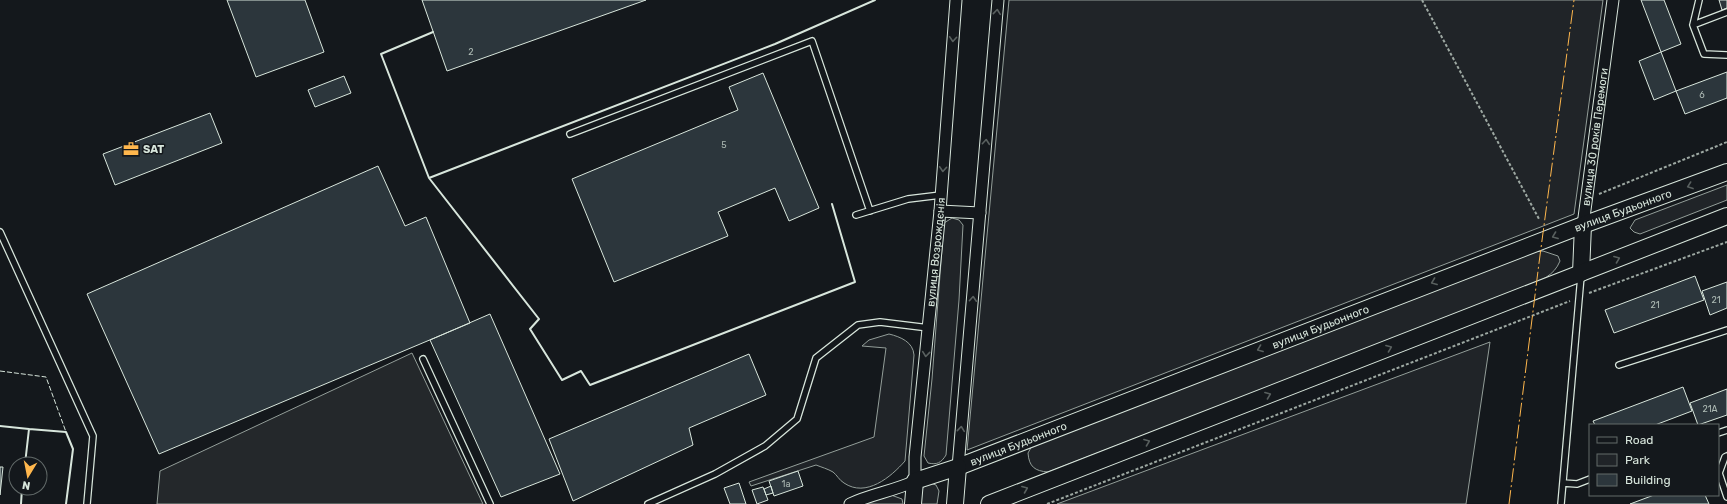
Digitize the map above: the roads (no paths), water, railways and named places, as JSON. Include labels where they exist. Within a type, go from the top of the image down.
[{"type":"main road","name":"вулиця Будьонного","points":[[915,481],[958,467],[1583,225],[1727,172]]},
{"type":"main road","points":[[989,504],[1727,216]]},
{"type":"main road","name":"вулиця 30 років Перемоги","points":[[1581,273],[1583,225]]},
{"type":"main road","points":[[955,504],[958,467]]},
{"type":"main road","name":"вулиця Возрождєнія","points":[[913,504],[915,481]]},
{"type":"street","name":"вулиця Возрождєнія","points":[[915,481],[915,457],[940,211],[956,0]]},
{"type":"street","points":[[958,467],[998,0]]},
{"type":"street","name":"вулиця 30 років Перемоги","points":[[1583,225],[1612,0]]},
{"type":"street","points":[[940,211],[980,213]]},
{"type":"street","points":[[850,504],[873,495],[897,490],[915,481]]},
{"type":"lane","points":[[1699,0],[1693,25],[1704,54],[1727,55]]},
{"type":"lane","points":[[1693,25],[1727,12]]},
{"type":"lane","points":[[570,134],[812,41],[870,211]]},
{"type":"lane","points":[[856,215],[908,199],[941,195]]},
{"type":"lane","points":[[0,232],[93,436],[87,504]]},
{"type":"lane","points":[[1561,504],[1581,273]]},
{"type":"lane","points":[[648,504],[715,474],[764,446],[792,424],[797,419],[816,358],[858,326],[880,322],[929,328]]},
{"type":"lane","points":[[1619,365],[1727,330]]},
{"type":"lane","points":[[423,359],[490,504]]},
{"type":"lane","points":[[1719,471],[1725,457],[1727,456]]},
{"type":"lane","points":[[1719,476],[1727,497]]},
{"type":"lane","points":[[1563,483],[1577,484],[1589,479]]},
{"type":"place","name":"SAT","points":[[131,149]]}]
